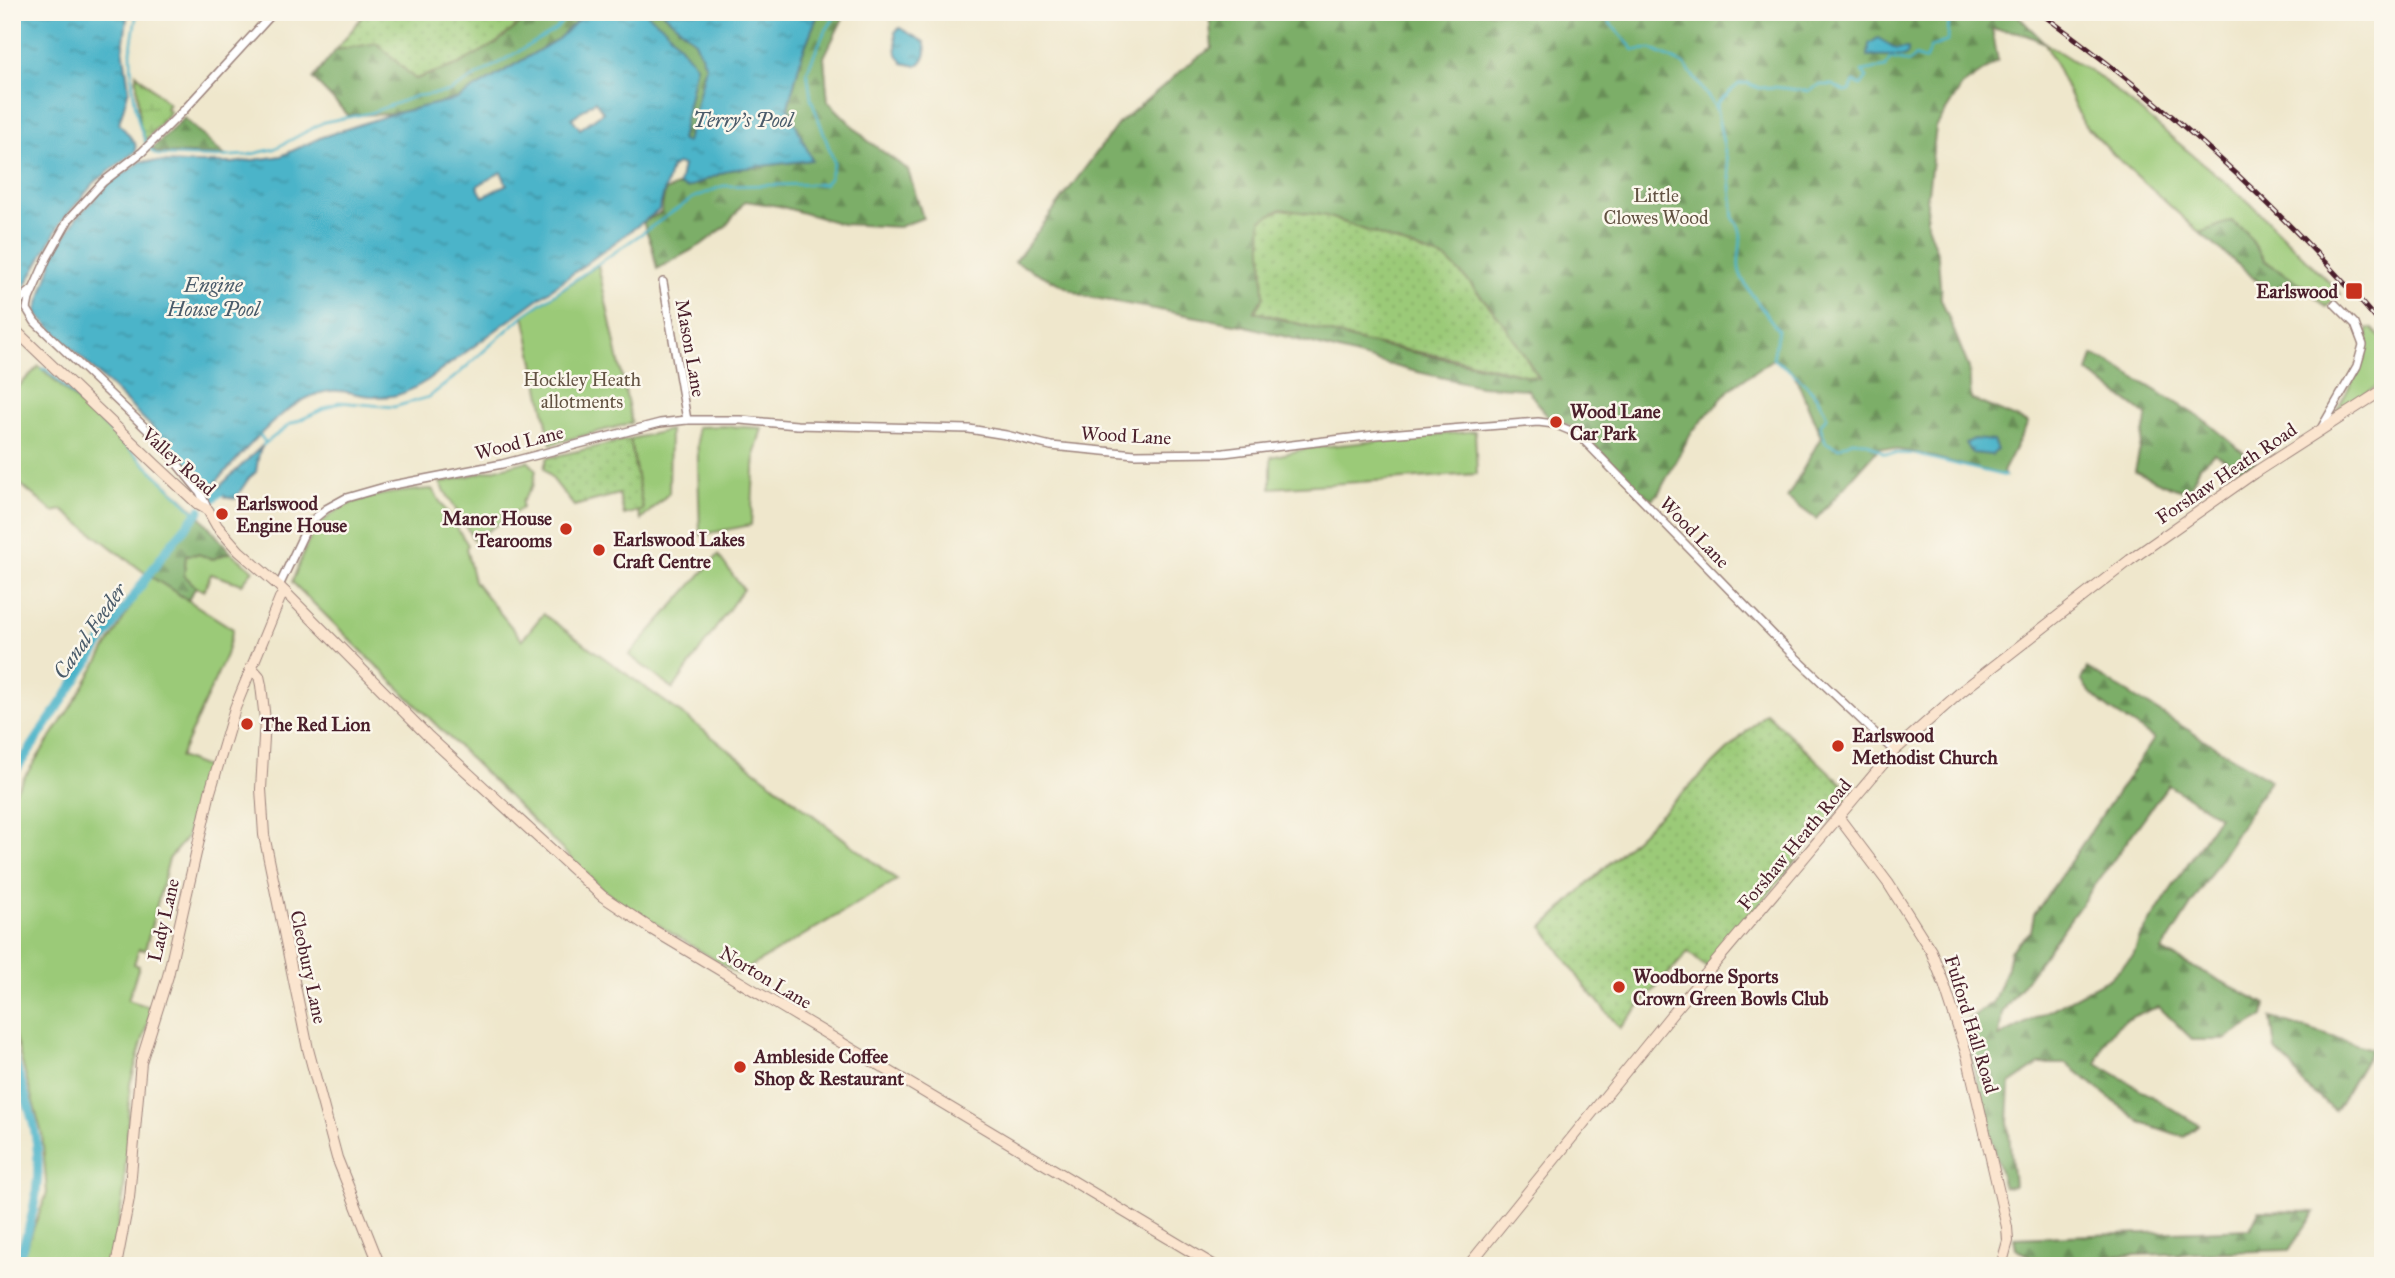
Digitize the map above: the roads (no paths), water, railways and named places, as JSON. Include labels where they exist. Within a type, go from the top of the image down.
[{"type":"street","points":[[208,510],[200,492],[156,438],[35,322],[27,309],[32,290],[69,219],[103,182],[151,144],[274,12]]},
{"type":"street","name":"Mason Lane","points":[[663,282],[687,420]]},
{"type":"street","points":[[12,299],[20,300],[32,290]]},
{"type":"street","points":[[2320,431],[2357,366],[2363,345],[2355,324],[2335,304]]},
{"type":"street","name":"Valley Road","points":[[12,327],[156,465],[199,505],[208,510],[239,551],[282,589],[347,655]]},
{"type":"street","name":"Forshaw Heath Road","points":[[1468,1266],[1672,1014],[1894,751],[1962,691],[2189,517],[2383,390]]},
{"type":"street","name":"Wood Lane","points":[[282,589],[309,523],[346,498],[388,486],[502,464],[660,423],[687,420],[969,429],[1051,446],[1135,454],[1224,453],[1375,435],[1538,422],[1554,424],[1578,434],[1791,653],[1894,751]]},
{"type":"street","name":"Lady Lane","points":[[117,1266],[132,1172],[141,1062],[168,976],[210,792],[235,708],[282,589]]},
{"type":"street","name":"Norton Lane","points":[[347,655],[429,737],[603,896],[710,964],[1215,1266]]},
{"type":"street","name":"Cleobury Lane","points":[[251,667],[259,676],[265,720],[261,789],[264,835],[308,1049],[337,1158],[380,1266]]},
{"type":"street","name":"Fulford Hall Road","points":[[1839,818],[1888,883],[1931,951],[1944,984],[1967,1055],[2007,1227],[2008,1241],[2001,1266]]},
{"type":"water","points":[[12,12],[128,12],[123,48],[129,89],[119,123],[135,143],[136,151],[95,182],[61,222],[21,294],[12,288]]},
{"type":"water","name":"Engine House Pool","points":[[587,12],[645,12],[665,28],[696,65],[681,140],[687,142],[706,66],[695,41],[662,12],[819,12],[802,54],[788,107],[812,160],[729,170],[687,188],[679,185],[683,165],[676,164],[671,168],[659,210],[428,380],[404,393],[390,396],[331,391],[298,403],[267,427],[209,487],[201,485],[164,439],[36,313],[55,252],[77,217],[110,183],[142,161],[233,163],[281,156],[322,137],[392,114],[457,99],[558,39]],"holes":[[[595,101],[603,112],[580,129],[572,118]],[[501,172],[507,184],[483,197],[477,186]]]},
{"type":"water","points":[[900,28],[924,42],[925,55],[917,66],[903,63],[897,54],[895,32]]},
{"type":"water","points":[[1878,38],[1897,49],[1908,48],[1908,53],[1904,57],[1868,56],[1869,44]]},
{"type":"water","points":[[1974,439],[1993,441],[1997,450],[1992,455],[1972,453],[1966,443]]},
{"type":"water","points":[[263,445],[256,472],[235,499],[225,497],[219,487]]},
{"type":"waterway","points":[[137,12],[131,51],[132,76],[139,123],[150,148],[157,155],[217,157],[248,155],[274,149],[324,122],[370,113],[416,96],[449,92],[555,30],[571,12]]},
{"type":"waterway","points":[[263,445],[289,425],[339,402],[394,407],[429,397],[524,315],[693,198],[723,186],[824,184],[829,179],[834,162],[811,98],[807,71],[823,35],[838,12]]},
{"type":"waterway","points":[[1600,12],[1634,50],[1651,49],[1685,65],[1716,108],[1730,176],[1734,219],[1740,231],[1741,275],[1778,330],[1773,359],[1805,383],[1823,408],[1827,417],[1820,425],[1826,443],[1839,448],[1852,441],[1866,442],[1884,453],[1913,454],[2005,476]]},
{"type":"waterway","points":[[1716,108],[1718,102],[1739,84],[1808,91],[1819,85],[1833,85],[1845,92],[1850,91],[1854,82],[1861,85],[1867,77],[1862,71],[1886,67],[1890,58],[1909,62],[1915,56],[1925,60],[1931,47],[1948,41],[1951,12]]},
{"type":"waterway","points":[[42,369],[46,369],[196,513]]},
{"type":"waterway","points":[[260,435],[265,442]]},
{"type":"waterway","name":"Canal Feeder","points":[[209,502],[220,492]]},
{"type":"waterway","points":[[211,500],[216,510]]},
{"type":"waterway","name":"Canal Feeder","points":[[12,776],[113,625],[167,549],[200,510]]},
{"type":"waterway","name":"Canal Feeder","points":[[12,1053],[34,1127],[38,1162],[32,1215],[15,1266]]},
{"type":"railway","points":[[2039,12],[2132,83],[2220,159],[2304,240],[2383,327]]},
{"type":"place","name":"Earlswood","points":[[2354,291]]},
{"type":"place","name":"Wood Lane Car Park","points":[[1556,422]]},
{"type":"place","name":"Earlswood Engine House","points":[[222,514]]},
{"type":"place","name":"Manor House Tearooms","points":[[566,529]]},
{"type":"place","name":"Earlswood Lakes Craft Centre","points":[[599,550]]},
{"type":"place","name":"The Red Lion","points":[[247,724]]},
{"type":"place","name":"Earlswood Methodist Church","points":[[1838,746]]},
{"type":"place","name":"Woodborne Sports Crown Green Bowls Club","points":[[1619,987]]},
{"type":"place","name":"Ambleside Coffee Shop & Restaurant","points":[[740,1067]]},
{"type":"water label","name":"Terry's Pool","points":[[743,120]]},
{"type":"park label","name":"Little Clowes Wood","points":[[1656,206]]},
{"type":"park label","name":"Hockley Heath allotments","points":[[582,390]]}]
